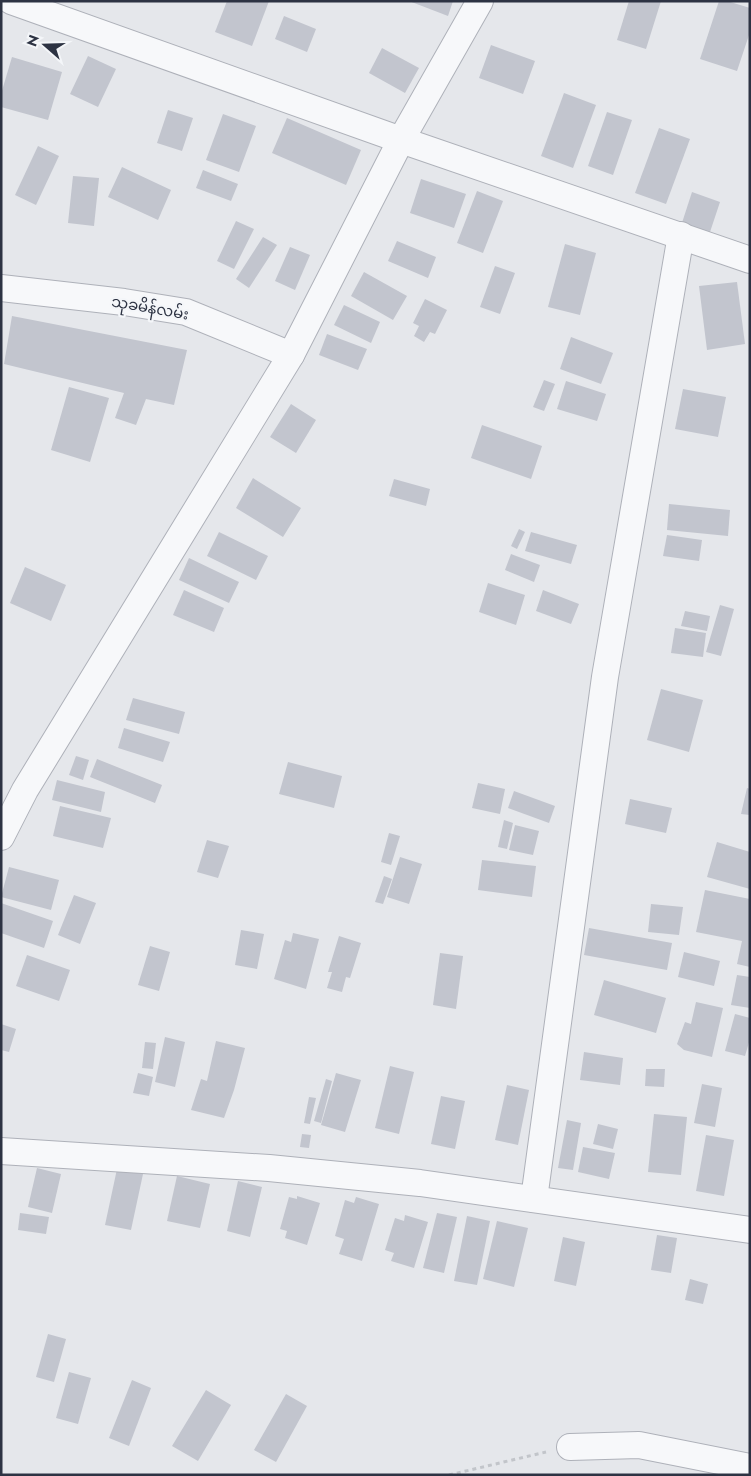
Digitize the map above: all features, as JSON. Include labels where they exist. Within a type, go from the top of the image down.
[{"type":"street","points":[[11,1],[401,140],[750,260]]},
{"type":"street","points":[[1,837],[13,793],[291,355],[401,140],[480,1]]},
{"type":"street","points":[[534,1199],[605,677],[681,235]]},
{"type":"street","name":"သုခမိန်လမ်း","points":[[1,288],[124,302],[186,312],[291,355]]},
{"type":"street","points":[[1,1151],[269,1168],[420,1183],[750,1230]]},
{"type":"street","points":[[570,1447],[639,1445],[750,1466]]},
{"type":"path","points":[[449,1475],[570,1447]]},
{"type":"building","points":[[227,1],[269,1],[252,46],[215,32]]},
{"type":"building","points":[[409,1],[453,1],[448,16]]},
{"type":"building","points":[[629,1],[661,1],[646,49],[617,40]]},
{"type":"building","points":[[719,1],[727,1],[750,8],[750,32],[737,71],[700,59]]},
{"type":"building","points":[[284,16],[316,29],[307,52],[275,39]]},
{"type":"building","points":[[491,45],[535,61],[523,94],[479,78]]},
{"type":"building","points":[[382,48],[419,68],[405,93],[369,73]]},
{"type":"building","points":[[88,56],[116,69],[98,107],[70,94]]},
{"type":"building","points":[[12,57],[62,72],[48,120],[1,107],[1,94]]},
{"type":"building","points":[[564,93],[596,105],[573,168],[541,156]]},
{"type":"building","points":[[168,110],[193,118],[182,151],[157,143]]},
{"type":"building","points":[[607,112],[632,120],[613,175],[588,166]]},
{"type":"building","points":[[223,114],[256,126],[239,172],[206,160]]},
{"type":"building","points":[[287,118],[361,150],[346,185],[272,153]]},
{"type":"building","points":[[659,128],[690,139],[666,204],[635,193]]},
{"type":"building","points":[[38,146],[59,156],[36,205],[15,195]]},
{"type":"building","points":[[122,167],[171,190],[158,220],[108,197]]},
{"type":"building","points":[[203,170],[238,184],[231,201],[196,188]]},
{"type":"building","points":[[73,176],[99,178],[94,226],[68,223]]},
{"type":"building","points":[[421,179],[466,194],[454,228],[410,213]]},
{"type":"building","points":[[477,191],[503,201],[483,253],[457,243]]},
{"type":"building","points":[[692,192],[720,202],[707,241],[679,232]]},
{"type":"building","points":[[236,221],[254,229],[234,269],[217,261]]},
{"type":"building","points":[[263,237],[277,245],[249,288],[236,279]]},
{"type":"building","points":[[397,241],[436,257],[428,278],[388,261]]},
{"type":"building","points":[[565,244],[596,253],[580,315],[548,307]]},
{"type":"building","points":[[290,247],[310,255],[295,290],[275,281]]},
{"type":"building","points":[[495,266],[515,273],[500,314],[480,307]]},
{"type":"building","points":[[364,272],[407,296],[393,320],[351,296]]},
{"type":"building","points":[[737,282],[745,344],[707,350],[699,286]]},
{"type":"building","points":[[425,299],[447,310],[435,334],[430,332],[424,342],[414,336],[419,326],[413,323]]},
{"type":"building","points":[[344,305],[380,322],[371,343],[334,325]]},
{"type":"building","points":[[12,316],[187,350],[174,405],[146,399],[136,425],[115,418],[124,393],[4,364]]},
{"type":"building","points":[[327,334],[367,349],[358,370],[319,355]]},
{"type":"building","points":[[571,337],[613,353],[601,384],[560,369]]},
{"type":"building","points":[[544,380],[555,384],[544,411],[533,407]]},
{"type":"building","points":[[566,381],[606,394],[597,421],[557,409]]},
{"type":"building","points":[[69,387],[109,398],[90,462],[51,450]]},
{"type":"building","points":[[683,389],[726,397],[718,437],[675,429]]},
{"type":"building","points":[[291,404],[316,420],[296,453],[270,437]]},
{"type":"building","points":[[482,425],[542,446],[531,479],[471,458]]},
{"type":"building","points":[[253,478],[301,508],[283,537],[236,508]]},
{"type":"building","points":[[394,479],[430,489],[426,506],[389,496]]},
{"type":"building","points":[[669,504],[730,510],[728,536],[667,530]]},
{"type":"building","points":[[519,529],[525,532],[517,549],[511,546]]},
{"type":"building","points":[[219,532],[268,556],[256,580],[207,556]]},
{"type":"building","points":[[531,532],[577,545],[571,564],[525,551]]},
{"type":"building","points":[[667,535],[702,540],[699,561],[663,556]]},
{"type":"building","points":[[511,554],[540,565],[534,582],[505,570]]},
{"type":"building","points":[[189,558],[239,582],[229,603],[179,580]]},
{"type":"building","points":[[25,567],[66,585],[51,621],[10,603]]},
{"type":"building","points":[[488,583],[525,595],[516,625],[479,612]]},
{"type":"building","points":[[184,590],[224,608],[214,632],[173,615]]},
{"type":"building","points":[[543,590],[579,604],[571,624],[536,611]]},
{"type":"building","points":[[720,605],[734,609],[721,656],[706,652]]},
{"type":"building","points":[[685,611],[710,616],[707,631],[681,626]]},
{"type":"building","points":[[675,628],[706,633],[703,657],[671,653]]},
{"type":"building","points":[[661,689],[703,700],[689,752],[647,740]]},
{"type":"building","points":[[133,698],[185,712],[179,734],[126,720]]},
{"type":"building","points":[[124,728],[170,742],[163,762],[118,748]]},
{"type":"building","points":[[76,756],[89,760],[83,780],[69,775]]},
{"type":"building","points":[[97,759],[162,785],[155,803],[90,777]]},
{"type":"building","points":[[288,762],[342,776],[334,808],[279,794]]},
{"type":"building","points":[[57,780],[105,792],[101,812],[52,800]]},
{"type":"building","points":[[478,783],[505,789],[500,814],[472,808]]},
{"type":"building","points":[[747,788],[750,789],[750,815],[741,814]]},
{"type":"building","points":[[514,791],[555,806],[549,823],[508,808]]},
{"type":"building","points":[[630,799],[672,808],[666,833],[625,824]]},
{"type":"building","points":[[60,806],[111,818],[103,848],[53,836]]},
{"type":"building","points":[[504,820],[513,823],[507,849],[498,847]]},
{"type":"building","points":[[515,825],[539,831],[533,855],[509,850]]},
{"type":"building","points":[[389,833],[400,836],[391,865],[381,862]]},
{"type":"building","points":[[207,840],[229,846],[218,878],[197,872]]},
{"type":"building","points":[[717,842],[750,852],[750,889],[707,877]]},
{"type":"building","points":[[400,857],[422,864],[409,904],[387,897]]},
{"type":"building","points":[[482,860],[536,866],[532,897],[478,890]]},
{"type":"building","points":[[9,867],[59,880],[51,910],[1,897]]},
{"type":"building","points":[[384,876],[392,879],[383,904],[375,902]]},
{"type":"building","points":[[705,890],[750,899],[750,967],[737,964],[742,941],[696,932]]},
{"type":"building","points":[[74,895],[96,903],[80,944],[58,935]]},
{"type":"building","points":[[1,903],[53,921],[44,948],[1,933]]},
{"type":"building","points":[[651,904],[683,907],[679,935],[648,932]]},
{"type":"building","points":[[589,928],[672,943],[667,970],[584,955]]},
{"type":"building","points":[[241,930],[264,934],[257,969],[235,965]]},
{"type":"building","points":[[293,933],[319,939],[306,989],[274,979],[285,940],[291,942]]},
{"type":"building","points":[[339,936],[361,943],[350,978],[346,977],[342,992],[327,988],[332,972],[328,972]]},
{"type":"building","points":[[150,946],[170,952],[159,991],[138,985]]},
{"type":"building","points":[[684,952],[720,961],[714,986],[678,977]]},
{"type":"building","points":[[440,953],[463,956],[456,1009],[433,1005]]},
{"type":"building","points":[[27,955],[70,970],[59,1001],[16,986]]},
{"type":"building","points":[[737,975],[750,977],[750,1008],[731,1005]]},
{"type":"building","points":[[604,980],[666,998],[656,1033],[594,1015]]},
{"type":"building","points":[[696,1002],[723,1008],[712,1057],[684,1050],[677,1044],[685,1022],[691,1024]]},
{"type":"building","points":[[735,1014],[750,1018],[750,1039],[745,1056],[725,1051]]},
{"type":"building","points":[[1,1024],[16,1029],[9,1052],[1,1050]]},
{"type":"building","points":[[165,1037],[185,1042],[175,1087],[155,1082]]},
{"type":"building","points":[[216,1041],[245,1048],[234,1090],[224,1118],[191,1110],[201,1079],[207,1081]]},
{"type":"building","points":[[145,1042],[156,1043],[153,1069],[142,1068]]},
{"type":"building","points":[[584,1052],[623,1058],[620,1085],[580,1080]]},
{"type":"building","points":[[390,1066],[414,1072],[399,1134],[375,1128]]},
{"type":"building","points":[[646,1069],[665,1069],[664,1087],[645,1086]]},
{"type":"building","points":[[138,1073],[153,1077],[149,1096],[133,1093]]},
{"type":"building","points":[[336,1073],[361,1080],[345,1132],[321,1125]]},
{"type":"building","points":[[326,1079],[332,1081],[321,1123],[314,1121]]},
{"type":"building","points":[[702,1084],[722,1088],[715,1127],[694,1123]]},
{"type":"building","points":[[507,1085],[529,1090],[518,1145],[495,1140]]},
{"type":"building","points":[[441,1096],[465,1101],[455,1149],[431,1144]]},
{"type":"building","points":[[309,1097],[316,1098],[310,1124],[304,1123]]},
{"type":"building","points":[[654,1114],[687,1117],[681,1175],[648,1172]]},
{"type":"building","points":[[567,1120],[581,1123],[573,1170],[558,1168]]},
{"type":"building","points":[[598,1124],[618,1129],[613,1149],[593,1144]]},
{"type":"building","points":[[302,1134],[311,1135],[309,1148],[300,1147]]},
{"type":"building","points":[[706,1135],[734,1140],[724,1196],[696,1191]]},
{"type":"building","points":[[583,1147],[615,1153],[609,1179],[578,1172]]},
{"type":"building","points":[[37,1168],[61,1174],[52,1213],[28,1207]]},
{"type":"building","points":[[117,1169],[143,1174],[131,1230],[105,1225]]},
{"type":"building","points":[[177,1176],[210,1184],[200,1228],[167,1221]]},
{"type":"building","points":[[238,1181],[262,1187],[250,1237],[227,1231]]},
{"type":"building","points":[[297,1196],[320,1203],[307,1245],[285,1238],[287,1231],[280,1229],[289,1197],[297,1199]]},
{"type":"building","points":[[356,1197],[379,1204],[362,1261],[339,1254],[344,1239],[335,1236],[345,1200],[354,1203]]},
{"type":"building","points":[[20,1213],[49,1217],[46,1234],[18,1230]]},
{"type":"building","points":[[437,1213],[457,1217],[444,1273],[423,1268]]},
{"type":"building","points":[[405,1215],[428,1222],[414,1268],[391,1261],[394,1253],[385,1250],[395,1218],[404,1221]]},
{"type":"building","points":[[467,1216],[490,1221],[477,1285],[454,1281]]},
{"type":"building","points":[[497,1221],[528,1228],[514,1287],[483,1279]]},
{"type":"building","points":[[657,1235],[677,1238],[671,1273],[651,1270]]},
{"type":"building","points":[[563,1237],[585,1242],[576,1286],[554,1281]]},
{"type":"building","points":[[690,1279],[708,1284],[703,1304],[685,1300]]},
{"type":"building","points":[[48,1334],[66,1339],[54,1382],[36,1377]]},
{"type":"building","points":[[69,1372],[91,1378],[78,1424],[56,1418]]},
{"type":"building","points":[[132,1380],[151,1388],[129,1446],[109,1438]]},
{"type":"building","points":[[206,1390],[231,1405],[198,1461],[172,1446]]},
{"type":"building","points":[[286,1394],[307,1406],[276,1462],[254,1450]]}]
